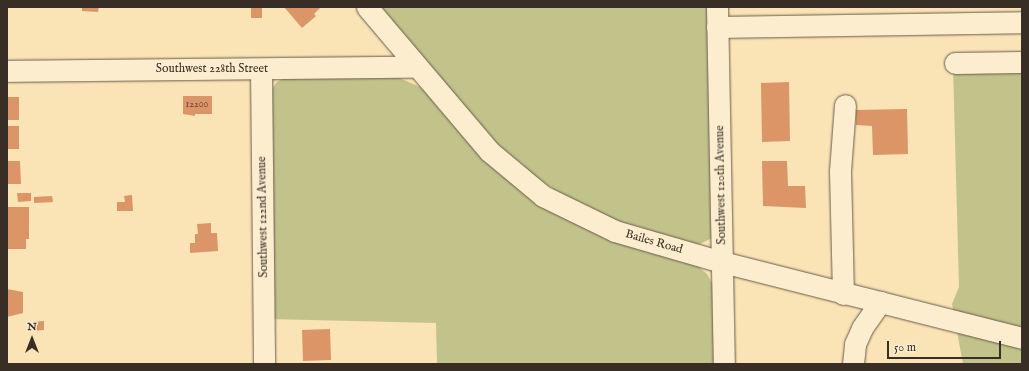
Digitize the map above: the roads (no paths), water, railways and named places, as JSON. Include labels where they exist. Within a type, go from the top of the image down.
[{"type":"street","name":"Bailes Road","points":[[367,7],[488,151],[544,196],[615,231],[722,262],[843,294],[1022,337]]},
{"type":"street","points":[[717,17],[997,14],[1022,22]]},
{"type":"street","name":"Southwest 120th Avenue","points":[[717,17],[724,364]]},
{"type":"street","points":[[955,63],[1022,62]]},
{"type":"street","name":"Southwest 228th Street","points":[[7,72],[416,67]]},
{"type":"street","name":"Southwest 122nd Avenue","points":[[261,70],[264,364]]},
{"type":"street","points":[[843,294],[840,171],[845,105]]},
{"type":"street","points":[[853,364],[855,344],[862,328],[880,302]]}]
